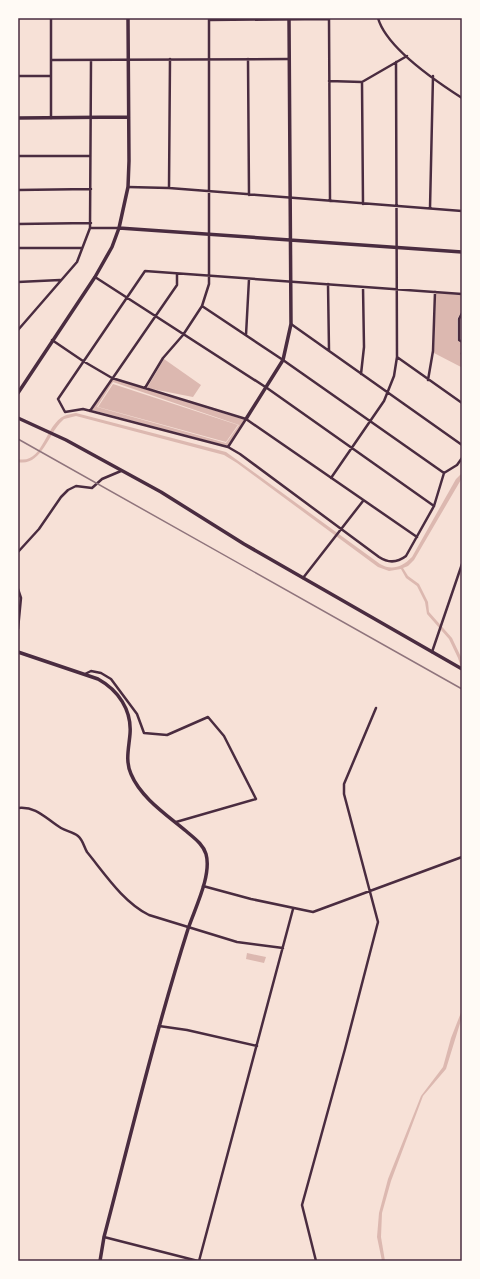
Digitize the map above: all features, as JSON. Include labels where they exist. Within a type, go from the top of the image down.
[{"type":"street","points":[[50,18],[51,118]]},
{"type":"street","points":[[18,393],[95,277],[112,247],[118,228],[128,187],[128,18]]},
{"type":"street","points":[[228,447],[267,388],[283,360],[291,324],[289,18]]},
{"type":"street","points":[[378,18],[389,39],[407,56],[462,98]]},
{"type":"street","points":[[145,389],[163,358],[183,335],[202,306],[210,276],[209,19],[329,19],[330,201]]},
{"type":"street","points":[[329,81],[362,82],[407,56]]},
{"type":"street","points":[[169,188],[170,59]]},
{"type":"street","points":[[248,59],[249,195]]},
{"type":"street","points":[[51,60],[290,59]]},
{"type":"street","points":[[18,330],[77,262],[90,228],[91,61]]},
{"type":"street","points":[[332,478],[371,422],[388,393],[394,376],[397,357],[398,248],[396,62]]},
{"type":"street","points":[[18,76],[50,76]]},
{"type":"street","points":[[430,208],[433,76]]},
{"type":"street","points":[[362,82],[363,204]]},
{"type":"street","points":[[18,118],[128,117]]},
{"type":"street","points":[[18,156],[90,156]]},
{"type":"street","points":[[128,187],[169,188],[290,199],[462,211]]},
{"type":"street","points":[[18,190],[91,189]]},
{"type":"street","points":[[18,224],[91,223]]},
{"type":"street","points":[[90,228],[118,228],[462,252]]},
{"type":"street","points":[[18,248],[82,248]]},
{"type":"street","points":[[462,294],[145,271],[58,399],[65,412],[77,409],[90,411],[228,447],[240,454],[379,557],[389,562],[398,561],[406,556],[434,506],[444,473],[458,465],[462,458]]},
{"type":"street","points":[[90,411],[177,285],[177,274]]},
{"type":"street","points":[[95,277],[267,388],[434,506]]},
{"type":"street","points":[[246,335],[249,279]]},
{"type":"street","points":[[18,282],[60,280]]},
{"type":"street","points":[[328,284],[329,350]]},
{"type":"street","points":[[361,374],[364,347],[363,287]]},
{"type":"street","points":[[428,380],[433,351],[434,292]]},
{"type":"street","points":[[202,306],[283,360],[444,473]]},
{"type":"street","points":[[462,313],[458,319],[459,340],[462,342]]},
{"type":"street","points":[[291,324],[462,445]]},
{"type":"street","points":[[52,340],[83,362],[112,378],[246,419],[417,538]]},
{"type":"street","points":[[397,357],[462,404]]},
{"type":"street","points":[[18,418],[66,440],[161,492],[303,578],[462,670]]},
{"type":"street","points":[[18,552],[39,529],[61,496],[68,490],[76,486],[92,488],[102,479],[121,471]]},
{"type":"street","points":[[303,578],[364,501]]},
{"type":"street","points":[[432,652],[462,564]]},
{"type":"street","points":[[18,589],[21,598],[18,629]]},
{"type":"street","points":[[18,652],[85,674],[107,684],[123,702],[130,720],[128,757],[133,780],[150,800],[198,841],[205,850],[207,870],[203,886],[188,929],[159,1026],[104,1237],[100,1261]]},
{"type":"street","points":[[85,674],[91,671],[101,673],[111,679],[137,714],[144,733],[167,735],[208,717],[224,736],[256,799],[176,822]]},
{"type":"street","points":[[316,1261],[302,1205],[378,922],[344,794],[347,777],[376,708]]},
{"type":"street","points":[[18,808],[27,807],[44,814],[57,825],[78,836],[87,852],[115,886],[139,910],[149,916],[188,929],[237,942],[283,948]]},
{"type":"street","points":[[203,886],[294,909],[313,912],[462,857]]},
{"type":"street","points":[[104,1237],[198,1261],[294,909]]},
{"type":"street","points":[[159,1026],[187,1030],[256,1046]]},
{"type":"shaded area","points":[[436,293],[462,295],[462,311],[457,319],[457,340],[462,344],[461,367],[434,353]]},
{"type":"shaded area","points":[[164,359],[201,385],[193,397],[147,388]]},
{"type":"shaded area","points":[[113,379],[245,420],[228,446],[92,410]],"holes":[[[113,382],[239,425],[226,443],[97,407]]]},
{"type":"shaded area","points":[[113,384],[238,425],[226,442],[98,407]]},
{"type":"shaded area","points":[[76,413],[226,452],[380,564],[389,567],[397,567],[412,557],[456,479],[462,473],[462,478],[414,560],[408,566],[403,568],[408,576],[419,584],[428,602],[429,612],[452,638],[461,657],[462,670],[449,639],[427,614],[425,602],[417,586],[406,578],[401,569],[389,571],[378,567],[224,455],[76,416],[64,419],[60,423],[43,449],[32,460],[18,462],[18,459],[26,459],[33,456],[39,450],[52,427],[58,421],[66,415]]},
{"type":"shaded area","points":[[247,953],[266,957],[264,963],[246,959]]},
{"type":"shaded area","points":[[462,1010],[462,1017],[446,1069],[423,1096],[391,1181],[382,1213],[381,1237],[385,1261],[382,1261],[377,1237],[379,1213],[388,1179],[421,1096],[443,1067],[451,1038]]},
{"type":"railway","points":[[18,439],[462,689]]}]
